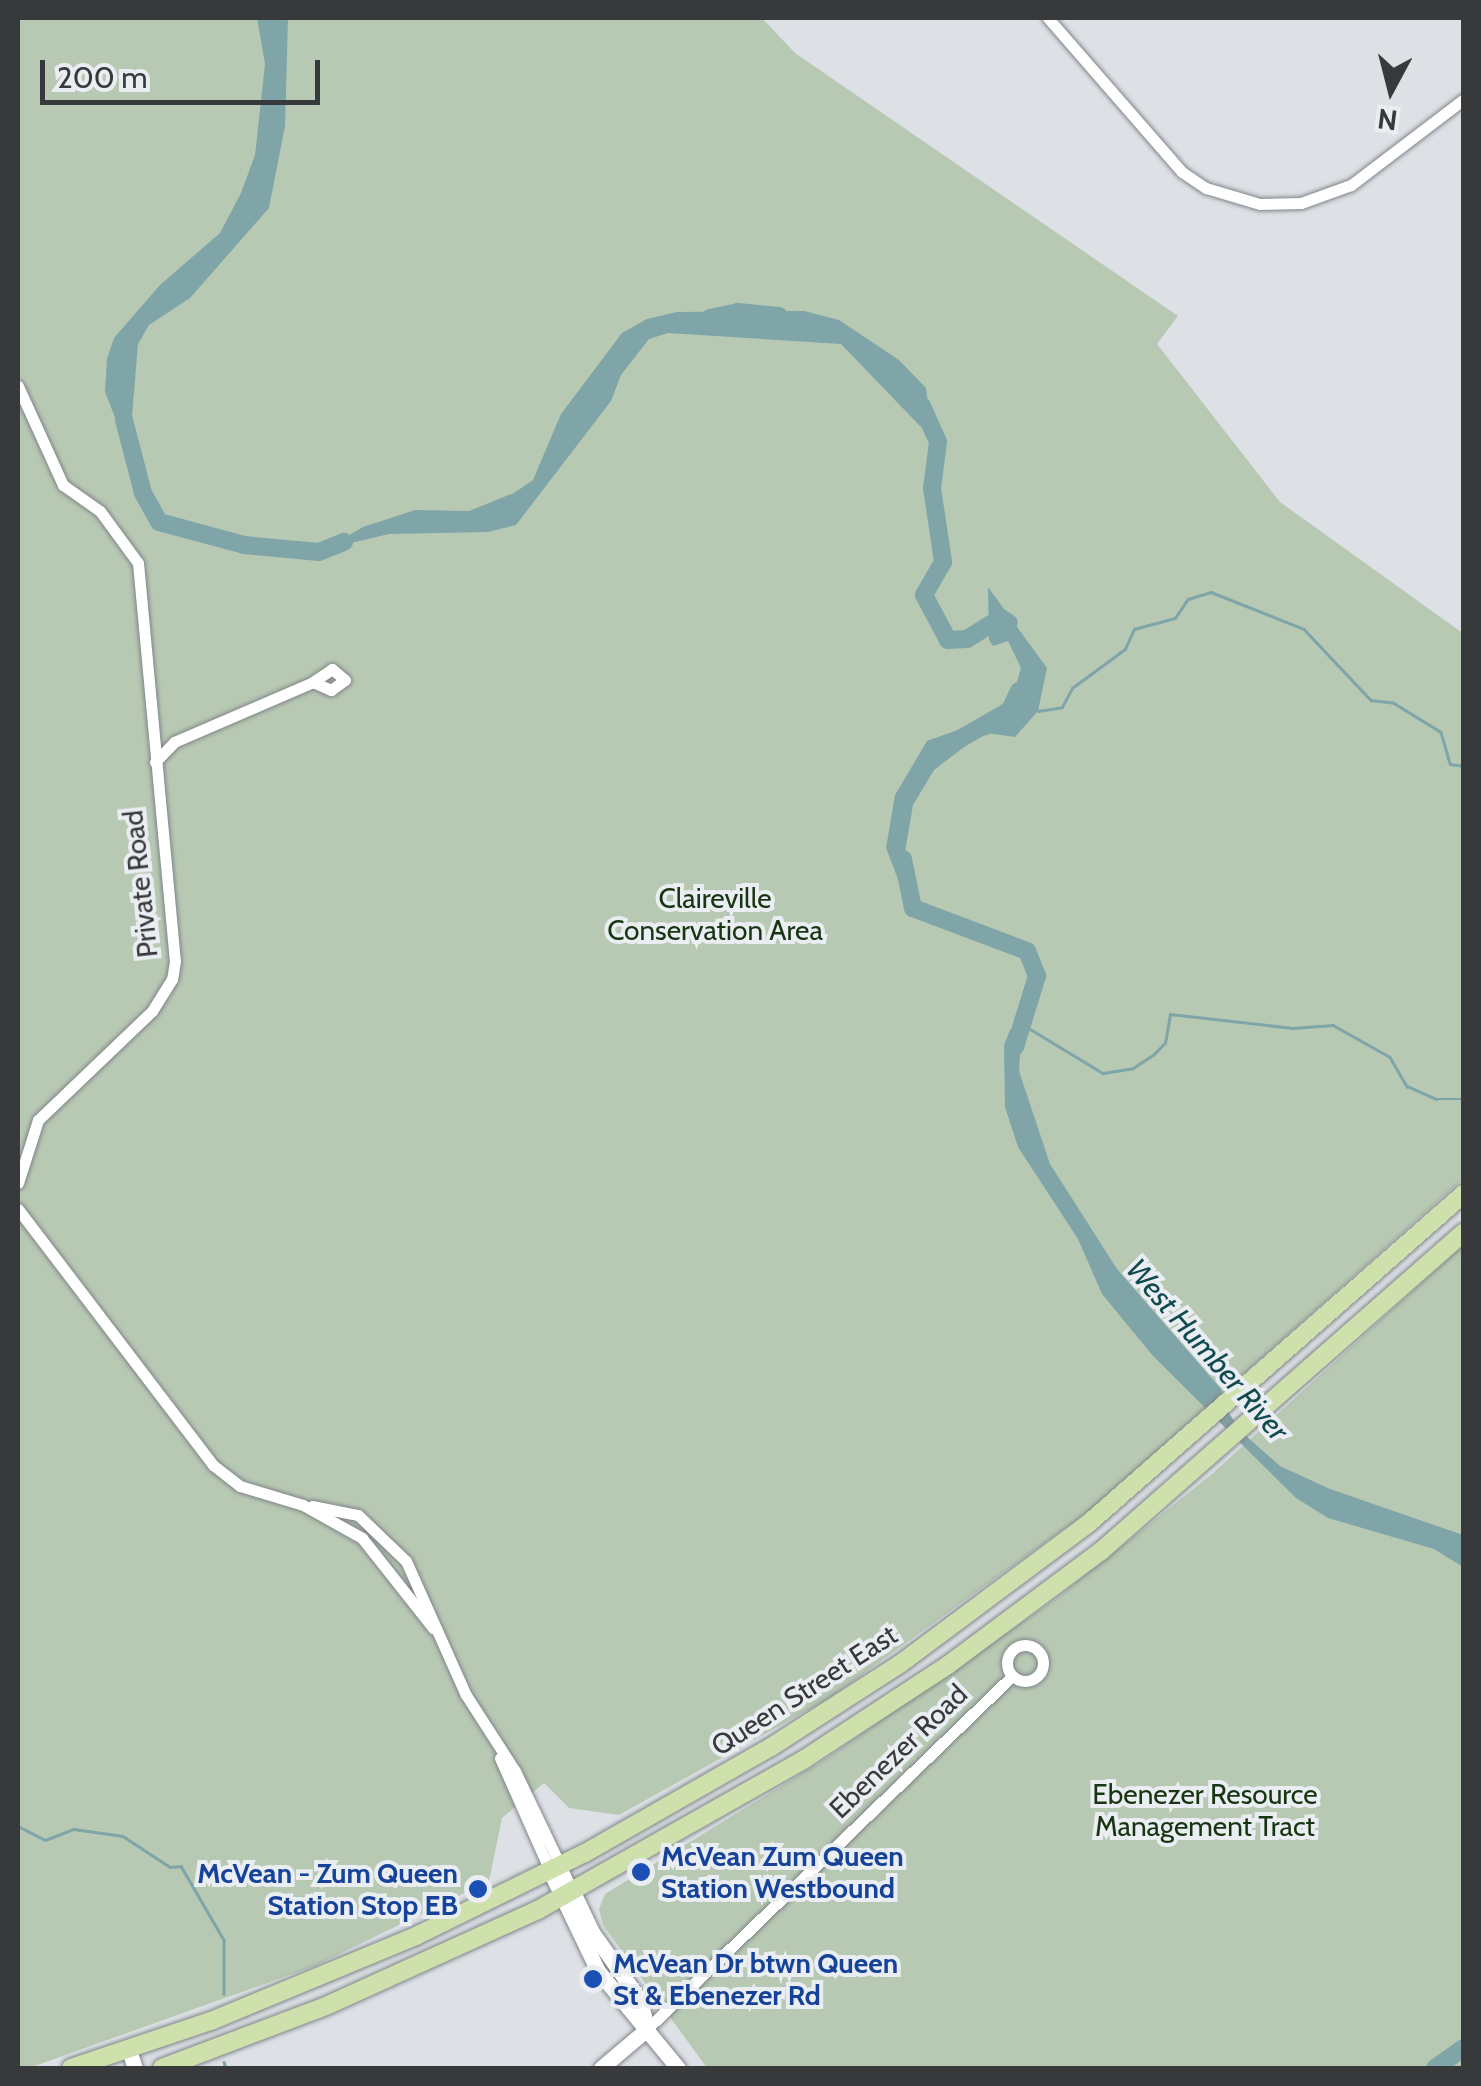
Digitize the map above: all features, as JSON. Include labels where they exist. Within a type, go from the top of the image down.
[{"type":"main road","name":"Queen Street East","points":[[72,2068],[337,1970],[556,1868],[726,1774],[900,1664],[1185,1444],[1464,1193]]},
{"type":"main road","name":"Queen Street East","points":[[162,2068],[326,2006],[566,1895],[746,1795],[920,1684],[1074,1572],[1204,1466],[1464,1232]]},
{"type":"main road","points":[[556,1868],[598,1971],[678,2068]]},
{"type":"main road","name":"Ebenezer Road","points":[[602,2068],[648,2029]]},
{"type":"main road","points":[[129,2050],[136,2068]]},
{"type":"street","points":[[1048,18],[1182,172],[1206,188],[1260,204],[1301,203],[1350,185],[1464,99]]},
{"type":"street","name":"Private Road","points":[[18,386],[64,485],[100,511],[138,563],[172,980],[152,1011],[38,1120],[18,1184]]},
{"type":"street","points":[[154,762],[174,742],[313,682]]},
{"type":"street","points":[[18,1208],[213,1465],[240,1486],[303,1505],[339,1508],[382,1531],[428,1602],[433,1628]]},
{"type":"street","points":[[303,1505],[380,1554],[433,1628],[500,1754],[515,1771],[556,1868]]},
{"type":"street","name":"Ebenezer Road","points":[[648,2029],[1012,1676]]},
{"type":"green space","name":"Claireville Conservation Area","points":[[18,18],[762,18],[795,53],[1178,316],[1157,344],[1280,502],[1464,634],[1463,1179],[1090,1510],[831,1697],[619,1815],[569,1808],[544,1783],[502,1818],[489,1881],[315,1966],[29,2068],[18,2068]]},
{"type":"green space","name":"Ebenezer Resource Management Tract","points":[[1463,1245],[1463,2068],[707,2068],[603,1925],[599,1909],[605,1894],[827,1758],[1053,1601],[1212,1474]]},
{"type":"water","points":[[257,18],[288,18],[285,126],[269,208],[190,298],[149,325],[138,344],[129,453],[105,392],[107,359],[114,338],[160,285],[220,233],[241,193],[255,155],[265,64]]},
{"type":"water","points":[[804,311],[839,320],[899,360],[926,388],[931,428],[920,426],[841,344],[668,333],[649,339],[621,375],[611,401],[516,525],[488,532],[389,534],[326,549],[363,527],[415,510],[469,511],[514,493],[533,480],[561,414],[622,333],[647,319],[677,312]]},
{"type":"water","points":[[988,587],[1047,668],[1038,711],[1015,737],[987,733],[1008,712],[1021,668],[1008,641],[993,646],[989,640]]},
{"type":"water","points":[[963,728],[981,734],[934,770],[913,805],[905,852],[918,914],[911,913],[886,848],[895,795],[927,741]]},
{"type":"water","points":[[1022,1024],[1019,1071],[1050,1164],[1117,1269],[1221,1389],[1222,1404],[1244,1434],[1280,1466],[1330,1489],[1463,1535],[1463,1567],[1434,1549],[1328,1518],[1296,1498],[1153,1356],[1102,1294],[1078,1239],[1018,1147],[1005,1107],[1004,1045],[1010,1030]]},
{"type":"waterway","name":"West Humber River","points":[[710,318],[738,312],[779,316]]},
{"type":"waterway","name":"West Humber River","points":[[922,406],[938,442],[932,488],[943,562],[924,595],[948,640],[967,639],[1001,618],[1009,623]]},
{"type":"waterway","name":"West Humber River","points":[[124,420],[143,493],[159,522],[244,545],[319,552],[344,542]]},
{"type":"waterway","points":[[1038,711],[1062,707],[1072,688],[1125,649],[1134,629],[1175,618],[1188,599],[1211,592],[1304,629],[1371,700],[1394,703],[1441,732],[1450,764],[1464,766]]},
{"type":"waterway","name":"West Humber River","points":[[960,739],[1010,710],[1019,691]]},
{"type":"waterway","points":[[981,734],[987,733]]},
{"type":"waterway","name":"West Humber River","points":[[903,859],[913,908],[1027,951],[1037,976],[1015,1047]]},
{"type":"waterway","points":[[1022,1024],[1103,1073],[1133,1068],[1153,1055],[1165,1043],[1170,1014],[1292,1028],[1333,1025],[1390,1057],[1407,1086],[1436,1099],[1464,1099]]},
{"type":"waterway","points":[[18,1826],[45,1840],[74,1829],[123,1836],[170,1867],[181,1866],[224,1940],[224,1994]]},
{"type":"waterway","name":"West Humber River","points":[[1435,2068],[1464,2048]]},
{"type":"waterway","points":[[224,2062],[226,2068]]},
{"type":"place","name":"McVean Zum Queen Station Westbound","points":[[641,1872]]},
{"type":"place","name":"McVean - Zum Queen Station Stop EB","points":[[478,1889]]},
{"type":"place","name":"McVean Dr btwn Queen St & Ebenezer Rd","points":[[593,1979]]}]
